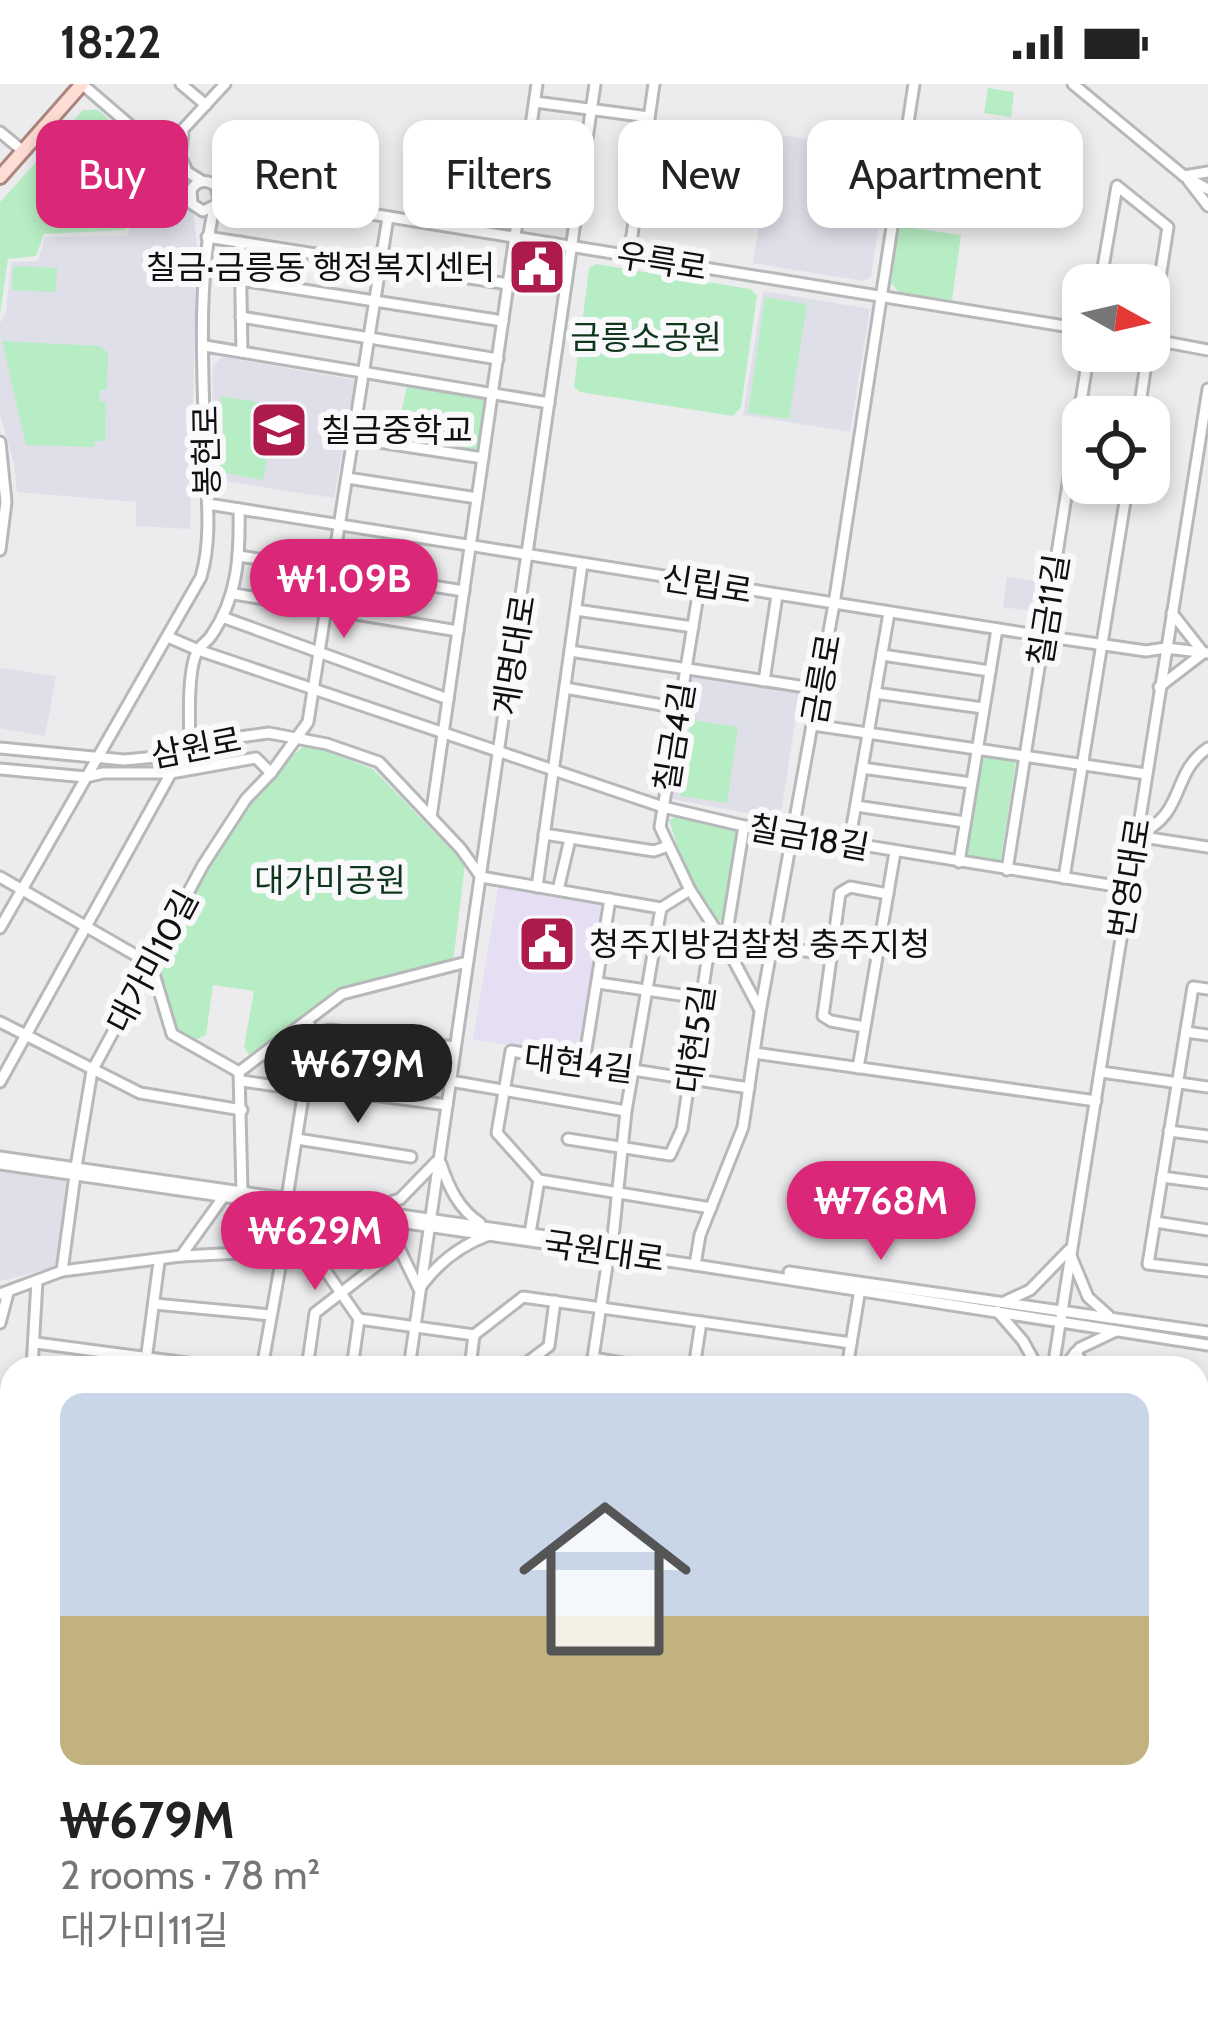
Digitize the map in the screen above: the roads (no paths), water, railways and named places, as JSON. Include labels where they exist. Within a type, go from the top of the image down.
[{"type":"main road","points":[[0,177],[82,84]]},
{"type":"street","points":[[82,84],[124,120]]},
{"type":"street","points":[[181,84],[206,105]]},
{"type":"street","points":[[188,128],[225,84]]},
{"type":"street","points":[[431,817],[537,84]]},
{"type":"street","name":"계명대로","points":[[411,1356],[595,84]]},
{"type":"street","points":[[629,256],[654,84]]},
{"type":"street","name":"금릉로","points":[[695,1262],[710,1208],[743,1126],[834,604],[914,84]]},
{"type":"street","points":[[1073,84],[1184,176],[1208,189]]},
{"type":"street","points":[[535,102],[649,117]]},
{"type":"street","points":[[0,131],[23,151]]},
{"type":"street","points":[[188,172],[212,185]]},
{"type":"street","points":[[1184,176],[1208,172]]},
{"type":"street","points":[[1184,176],[1208,206]]},
{"type":"street","points":[[191,190],[202,181]]},
{"type":"street","points":[[188,183],[192,204],[199,210],[212,206]]},
{"type":"street","points":[[1104,264],[1117,186],[1168,227],[1162,264]]},
{"type":"street","name":"봉현로","points":[[199,210],[207,237]]},
{"type":"street","name":"우륵로","points":[[379,216],[1062,326]]},
{"type":"street","name":"대가미10길","points":[[62,1270],[92,1070],[203,865],[246,799],[308,722],[388,217]]},
{"type":"street","name":"봉현로","points":[[0,928],[168,637],[206,561],[205,346],[207,237],[212,220]]},
{"type":"street","points":[[207,237],[508,284]]},
{"type":"street","points":[[240,242],[242,352]]},
{"type":"street","points":[[240,280],[503,321]]},
{"type":"street","points":[[241,317],[498,359]]},
{"type":"street","points":[[205,346],[549,403]]},
{"type":"street","points":[[1170,346],[1208,350]]},
{"type":"street","name":"칠금11길","points":[[1007,870],[1086,372]]},
{"type":"street","name":"번영대로","points":[[1055,1356],[1208,389]]},
{"type":"street","points":[[353,438],[483,458]]},
{"type":"street","points":[[0,442],[6,502],[0,550]]},
{"type":"street","points":[[347,478],[478,498]]},
{"type":"street","name":"신립로","points":[[208,504],[1043,636],[1146,651],[1166,648],[1206,653]]},
{"type":"street","points":[[1064,878],[1124,504]]},
{"type":"street","points":[[190,754],[198,650],[234,594],[239,509]]},
{"type":"street","points":[[239,556],[464,591]]},
{"type":"street","points":[[537,886],[582,564]]},
{"type":"street","name":"칠금4길","points":[[700,583],[660,826],[690,890],[760,1012]]},
{"type":"street","points":[[234,594],[458,631]]},
{"type":"street","points":[[764,681],[778,595]]},
{"type":"street","points":[[576,610],[693,627]]},
{"type":"street","points":[[848,844],[889,613]]},
{"type":"street","points":[[1159,687],[1206,653],[1172,613]]},
{"type":"street","points":[[222,616],[448,699]]},
{"type":"street","points":[[958,862],[997,629]]},
{"type":"street","name":"칠금18길","points":[[168,637],[663,807],[744,826],[1128,888]]},
{"type":"street","points":[[570,651],[819,689]]},
{"type":"street","points":[[882,655],[990,671]]},
{"type":"street","points":[[565,688],[679,708]]},
{"type":"street","points":[[875,693],[983,709]]},
{"type":"street","points":[[813,725],[1146,774]]},
{"type":"street","name":"삼원로","points":[[0,748],[124,760],[190,754],[232,738],[298,736],[379,762],[481,877]]},
{"type":"street","points":[[1136,836],[1154,828],[1175,804],[1188,765],[1208,748]]},
{"type":"street","points":[[0,785],[4,770],[86,777],[171,773],[256,758],[271,773]]},
{"type":"street","points":[[862,768],[970,783]]},
{"type":"street","points":[[0,1082],[171,773]]},
{"type":"street","points":[[856,806],[964,822]]},
{"type":"street","name":"대현5길","points":[[568,1139],[670,1155],[682,1129],[706,962],[725,944],[744,826]]},
{"type":"street","points":[[544,834],[654,851],[668,846]]},
{"type":"street","points":[[1136,836],[1208,847]]},
{"type":"street","points":[[558,890],[570,838]]},
{"type":"street","points":[[858,1068],[896,852]]},
{"type":"street","points":[[0,877],[152,964],[172,1034],[241,1076],[447,1105]]},
{"type":"street","points":[[481,877],[661,908],[690,890]]},
{"type":"street","points":[[864,1027],[831,1022],[823,1016],[840,893],[850,887],[888,893]]},
{"type":"street","points":[[584,1062],[610,899]]},
{"type":"street","points":[[590,1356],[661,908]]},
{"type":"street","points":[[774,946],[830,955]]},
{"type":"street","points":[[241,1076],[311,1027],[342,994],[467,962]]},
{"type":"street","points":[[598,982],[701,998]]},
{"type":"street","points":[[1208,989],[1192,987],[1148,1264],[1208,1270]]},
{"type":"street","points":[[0,1022],[140,1093],[242,1111]]},
{"type":"street","points":[[311,1027],[454,1047]]},
{"type":"street","points":[[264,1356],[283,1251],[311,1027]]},
{"type":"street","points":[[1186,1032],[1208,1035]]},
{"type":"street","name":"대현4길","points":[[539,1180],[497,1133],[511,1051],[749,1088]]},
{"type":"street","points":[[754,1053],[1096,1101]]},
{"type":"street","points":[[1101,1072],[1208,1087]]},
{"type":"street","points":[[241,1076],[242,1191]]},
{"type":"street","points":[[450,1082],[626,1111]]},
{"type":"street","points":[[1169,1131],[1208,1136]]},
{"type":"street","points":[[297,1139],[411,1156]]},
{"type":"street","points":[[439,1157],[450,1189],[488,1231],[438,1264],[419,1289],[399,1248],[363,1212],[400,1199],[439,1157]]},
{"type":"street","name":"국원대로","points":[[0,1160],[1060,1316],[1208,1345]]},
{"type":"street","name":"국원대로","points":[[75,1171],[242,1191],[289,1202]]},
{"type":"street","points":[[1162,1177],[1208,1183]]},
{"type":"street","points":[[530,1233],[539,1180],[710,1208]]},
{"type":"street","points":[[181,1256],[224,1196]]},
{"type":"street","points":[[1155,1222],[1208,1230]]},
{"type":"street","name":"국원대로","points":[[488,1231],[530,1233],[610,1249]]},
{"type":"street","points":[[309,1356],[315,1313],[399,1248]]},
{"type":"street","points":[[1031,1356],[1000,1307],[1030,1290],[1069,1250],[1088,1298],[1113,1319]]},
{"type":"street","points":[[0,1323],[4,1294],[62,1270],[181,1256],[283,1251],[323,1267],[340,1290],[359,1319],[354,1356]]},
{"type":"street","points":[[147,1356],[159,1262]]},
{"type":"street","name":"국원대로","points":[[695,1262],[1000,1307]]},
{"type":"street","points":[[34,1356],[38,1282]]},
{"type":"street","points":[[849,1356],[860,1289]]},
{"type":"street","points":[[471,1356],[474,1335],[523,1297],[851,1343]]},
{"type":"street","points":[[535,1356],[548,1346],[555,1301]]},
{"type":"street","points":[[154,1304],[272,1315]]},
{"type":"street","name":"국원대로","points":[[1060,1316],[1208,1332]]},
{"type":"street","points":[[359,1319],[474,1335]]},
{"type":"street","points":[[696,1356],[701,1322]]},
{"type":"street","points":[[1073,1356],[1118,1330]]},
{"type":"street","points":[[36,1343],[108,1356]]},
{"type":"place","name":"칠금·금릉동 행정복지센터","points":[[537,267]]},
{"type":"place","name":"칠금중학교","points":[[279,430]]},
{"type":"place","name":"청주지방검찰청 충주지청","points":[[547,944]]},
{"type":"park label","name":"금릉소공원","points":[[646,337]]},
{"type":"park label","name":"대가미공원","points":[[330,880]]}]
